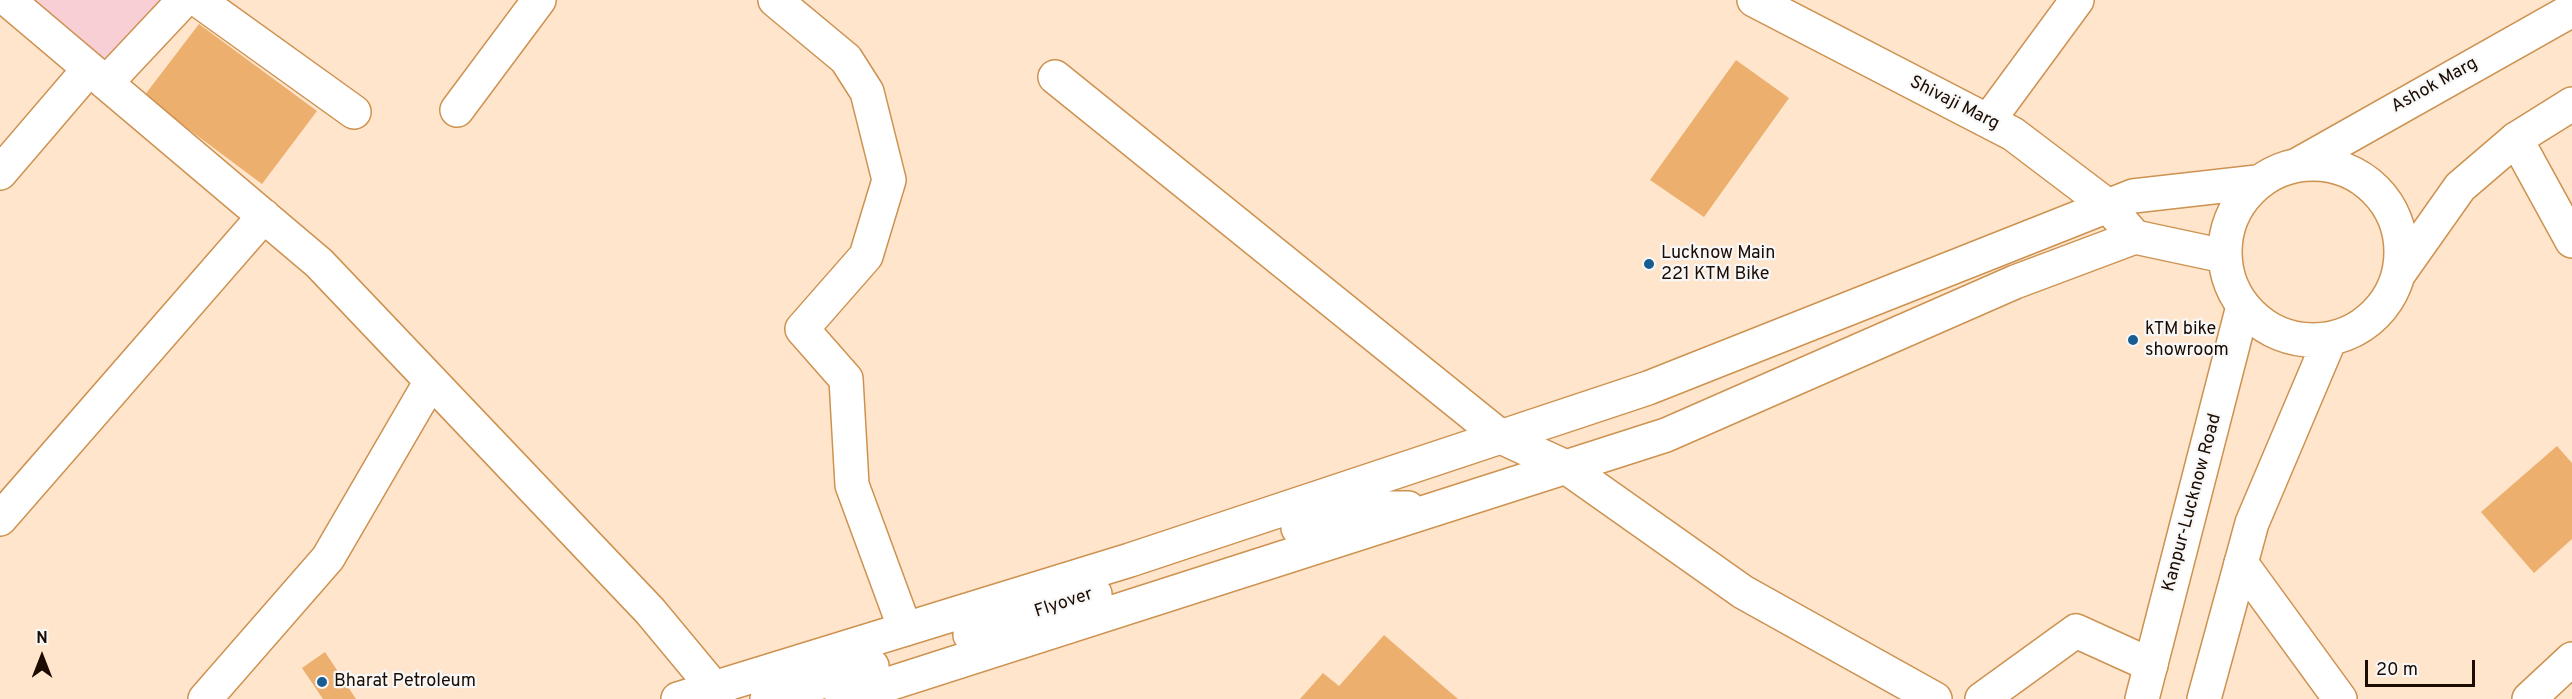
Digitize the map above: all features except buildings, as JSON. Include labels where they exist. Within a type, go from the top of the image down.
[{"type":"main road","points":[[8,0],[319,263],[650,610],[717,693]]},
{"type":"main road","points":[[0,173],[98,76],[184,0]]},
{"type":"main road","points":[[198,0],[354,111]]},
{"type":"main road","points":[[457,110],[539,0]]},
{"type":"main road","points":[[775,0],[846,59],[867,92],[889,180],[866,256],[801,329],[846,378],[852,485],[905,629]]},
{"type":"main road","name":"Shivaji Marg","points":[[1754,0],[2013,134],[2108,206],[2135,237]]},
{"type":"main road","points":[[1988,121],[2077,0]]},
{"type":"main road","name":"Ashok Marg","points":[[2299,164],[2572,10]]},
{"type":"main road","points":[[1055,77],[1501,437],[1566,467],[1743,592],[1935,699]]},
{"type":"main road","points":[[2400,272],[2402,243],[2394,216],[2378,191],[2355,174],[2328,164],[2299,164],[2277,171],[2258,182],[2239,202],[2227,228],[2224,256],[2229,282],[2243,306],[2260,323],[2282,334],[2305,340],[2330,339],[2354,330],[2374,316],[2390,296],[2400,272],[2460,187],[2516,139],[2572,104]]},
{"type":"main road","points":[[2516,139],[2572,241]]},
{"type":"main road","points":[[678,699],[717,693],[905,629],[1130,560],[1648,388],[2133,196],[2258,182]]},
{"type":"main road","points":[[0,519],[264,216]]},
{"type":"main road","points":[[842,699],[1666,435],[2015,282],[2135,237],[2224,256]]},
{"type":"main road","name":"Kanpur-Lucknow Road","points":[[2142,699],[2243,306]]},
{"type":"main road","points":[[2204,699],[2252,523],[2330,339]]},
{"type":"main road","points":[[205,699],[328,558],[431,381]]},
{"type":"main road","name":"Flyover","points":[[1360,508],[1428,461]]},
{"type":"main road","name":"Flyover","points":[[767,699],[1360,508],[1440,507]]},
{"type":"main road","points":[[2241,563],[2340,699]]},
{"type":"main road","points":[[1982,699],[2076,631],[2151,665]]},
{"type":"main road","points":[[2529,699],[2572,658]]},
{"type":"shaded area","points":[[34,0],[163,0],[108,63]]},
{"type":"place","name":"Lucknow Main 221 KTM Bike","points":[[1649,264]]},
{"type":"place","name":"kTM bike showroom","points":[[2133,340]]},
{"type":"place","name":"Bharat Petroleum","points":[[322,682]]}]
